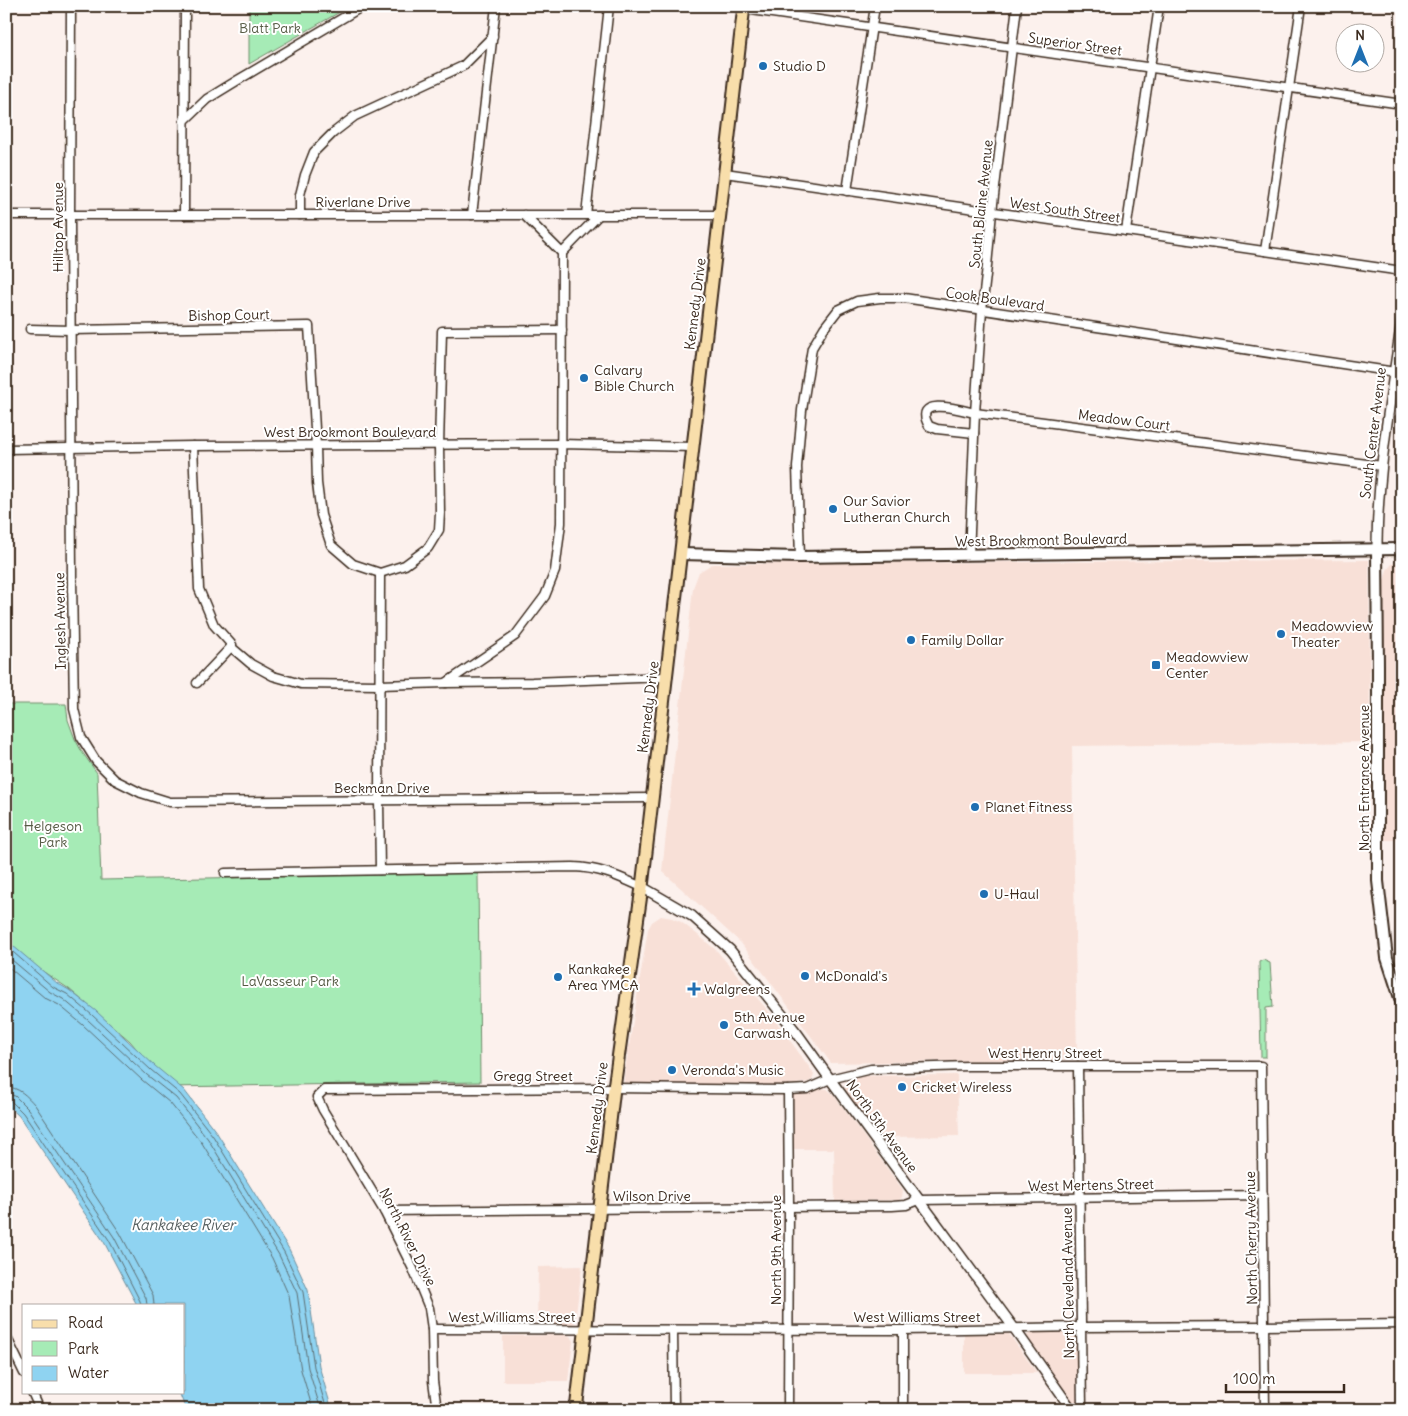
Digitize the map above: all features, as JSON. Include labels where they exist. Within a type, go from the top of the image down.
[{"type":"main road","name":"Kennedy Drive","points":[[576,1410],[614,1088],[642,887],[744,8]]},
{"type":"main road","name":"North Entrance Avenue","points":[[1377,550],[1378,881],[1387,958],[1402,1004]]},
{"type":"main road","name":"West Brookmont Boulevard","points":[[681,554],[800,557],[1402,550]]},
{"type":"street","name":"Hilltop Avenue","points":[[70,6],[72,448]]},
{"type":"street","points":[[184,215],[185,6]]},
{"type":"street","points":[[184,121],[207,99],[363,6]]},
{"type":"street","points":[[472,215],[496,6]]},
{"type":"street","points":[[586,215],[609,6]]},
{"type":"street","points":[[848,191],[875,6]]},
{"type":"street","name":"South Blaine Avenue","points":[[969,555],[975,413],[982,310],[1017,6]]},
{"type":"street","points":[[1126,231],[1159,6]]},
{"type":"street","points":[[1265,251],[1300,6]]},
{"type":"street","name":"Superior Street","points":[[744,8],[1402,104]]},
{"type":"street","points":[[300,215],[300,195],[314,152],[333,133],[355,116],[463,66],[492,36]]},
{"type":"street","name":"West South Street","points":[[725,173],[1402,271]]},
{"type":"street","name":"Riverlane Drive","points":[[6,215],[720,215]]},
{"type":"street","points":[[524,215],[562,253]]},
{"type":"street","points":[[446,683],[516,636],[545,596],[555,571],[561,523],[562,253],[599,215]]},
{"type":"street","name":"Cook Boulevard","points":[[800,557],[798,467],[802,410],[812,348],[838,310],[857,301],[880,298],[904,298],[1398,373]]},
{"type":"street","name":"South Center Avenue","points":[[1377,550],[1377,518],[1382,466],[1398,373],[1402,320]]},
{"type":"street","name":"Bishop Court","points":[[30,329],[309,326],[316,446]]},
{"type":"street","points":[[316,446],[320,514],[330,545],[353,564],[380,573],[405,565],[428,548],[439,530],[442,331],[562,330]]},
{"type":"street","name":"Meadow Court","points":[[974,433],[937,429],[929,426],[926,421],[928,409],[942,406],[975,413],[1382,466]]},
{"type":"street","name":"West Brookmont Boulevard","points":[[6,449],[561,444],[693,447]]},
{"type":"street","points":[[193,446],[199,589],[214,625],[231,646],[251,664],[273,676],[301,684],[379,685],[666,677]]},
{"type":"street","name":"Inglesh Avenue","points":[[72,448],[74,709],[81,737],[96,761],[115,780]]},
{"type":"street","points":[[380,573],[380,870]]},
{"type":"street","points":[[197,683],[231,646]]},
{"type":"street","name":"Beckman Drive","points":[[115,780],[141,793],[170,802],[652,798]]},
{"type":"street","points":[[225,873],[590,868],[605,871],[642,887]]},
{"type":"street","name":"North 5th Avenue","points":[[642,887],[692,916],[730,950],[797,1033],[1072,1410]]},
{"type":"street","name":"West Henry Street","points":[[830,1079],[871,1069],[968,1066],[1261,1066]]},
{"type":"street","name":"North Cleveland Avenue","points":[[1078,1066],[1082,1410]]},
{"type":"street","name":"North Cherry Avenue","points":[[1261,1066],[1265,1410]]},
{"type":"street","name":"Gregg Street","points":[[324,1090],[614,1088],[788,1090],[807,1089],[830,1079]]},
{"type":"street","name":"North River Drive","points":[[324,1090],[317,1097],[323,1110],[384,1212],[417,1277],[429,1308],[432,1329],[433,1381],[437,1410]]},
{"type":"street","name":"North 9th Avenue","points":[[788,1090],[788,1410]]},
{"type":"street","name":"West Mertens Street","points":[[919,1200],[1263,1195]]},
{"type":"street","name":"Wilson Drive","points":[[384,1212],[906,1205],[919,1200]]},
{"type":"street","name":"West Williams Street","points":[[432,1329],[903,1330],[1402,1324]]},
{"type":"street","points":[[673,1330],[674,1410]]},
{"type":"street","points":[[903,1330],[903,1410]]},
{"type":"street","points":[[6,1336],[22,1369]]},
{"type":"street","points":[[33,1394],[40,1410]]},
{"type":"shaded area","points":[[1369,560],[1370,742],[1072,746],[1077,1059],[831,1063],[741,943],[662,871],[693,588],[699,572],[712,564]]},
{"type":"shaded area","points":[[1402,562],[1402,840],[1385,840],[1383,584],[1387,570],[1392,564]]},
{"type":"shaded area","points":[[661,916],[681,922],[717,951],[770,1013],[812,1071],[814,1075],[812,1080],[790,1085],[629,1085],[624,1082],[648,929],[652,922]]},
{"type":"shaded area","points":[[957,1075],[959,1136],[889,1137],[880,1139],[846,1094],[845,1090],[847,1081],[855,1076]]},
{"type":"shaded area","points":[[818,1088],[827,1089],[833,1094],[903,1190],[902,1197],[899,1200],[835,1201],[834,1149],[793,1149],[793,1095]]},
{"type":"shaded area","points":[[582,1266],[575,1322],[573,1324],[537,1325],[538,1267]]},
{"type":"shaded area","points":[[1073,1332],[1077,1336],[1078,1399],[1074,1403],[1026,1339],[1026,1336],[1031,1333]]},
{"type":"shaded area","points":[[964,1333],[1009,1334],[1037,1373],[964,1373]]},
{"type":"shaded area","points":[[503,1336],[570,1336],[573,1341],[568,1381],[503,1381]]},
{"type":"green space","name":"Blatt Park","points":[[249,6],[350,6],[249,64]]},
{"type":"green space","name":"LaVasseur Park","points":[[6,704],[66,704],[68,720],[75,739],[97,773],[101,880],[478,874],[480,1082],[168,1087],[130,1041],[69,989],[32,964],[6,941]]},
{"type":"green space","points":[[1263,960],[1270,963],[1273,1007],[1266,1008],[1266,1057],[1261,1057],[1259,962]]},
{"type":"water","name":"Kankakee River","points":[[6,940],[57,983],[96,1011],[155,1066],[184,1090],[217,1133],[289,1249],[308,1290],[319,1366],[332,1410],[186,1410],[180,1394],[185,1394],[185,1304],[136,1304],[104,1242],[19,1116],[6,1104]]},
{"type":"place","name":"Studio D","points":[[763,66]]},
{"type":"place","name":"Calvary Bible Church","points":[[584,378]]},
{"type":"place","name":"Our Savior Lutheran Church","points":[[833,509]]},
{"type":"place","name":"Meadowview Theater","points":[[1281,634]]},
{"type":"place","name":"Family Dollar","points":[[911,640]]},
{"type":"place","name":"Meadowview Center","points":[[1156,665]]},
{"type":"place","name":"Planet Fitness","points":[[975,807]]},
{"type":"place","name":"U-Haul","points":[[984,894]]},
{"type":"place","name":"McDonald's","points":[[805,976]]},
{"type":"place","name":"Kankakee Area YMCA","points":[[558,977]]},
{"type":"place","name":"Walgreens","points":[[694,989]]},
{"type":"place","name":"5th Avenue Carwash","points":[[724,1025]]},
{"type":"place","name":"Veronda's Music","points":[[672,1070]]},
{"type":"place","name":"Cricket Wireless","points":[[902,1087]]},
{"type":"park label","name":"Helgeson Park","points":[[53,834]]}]
